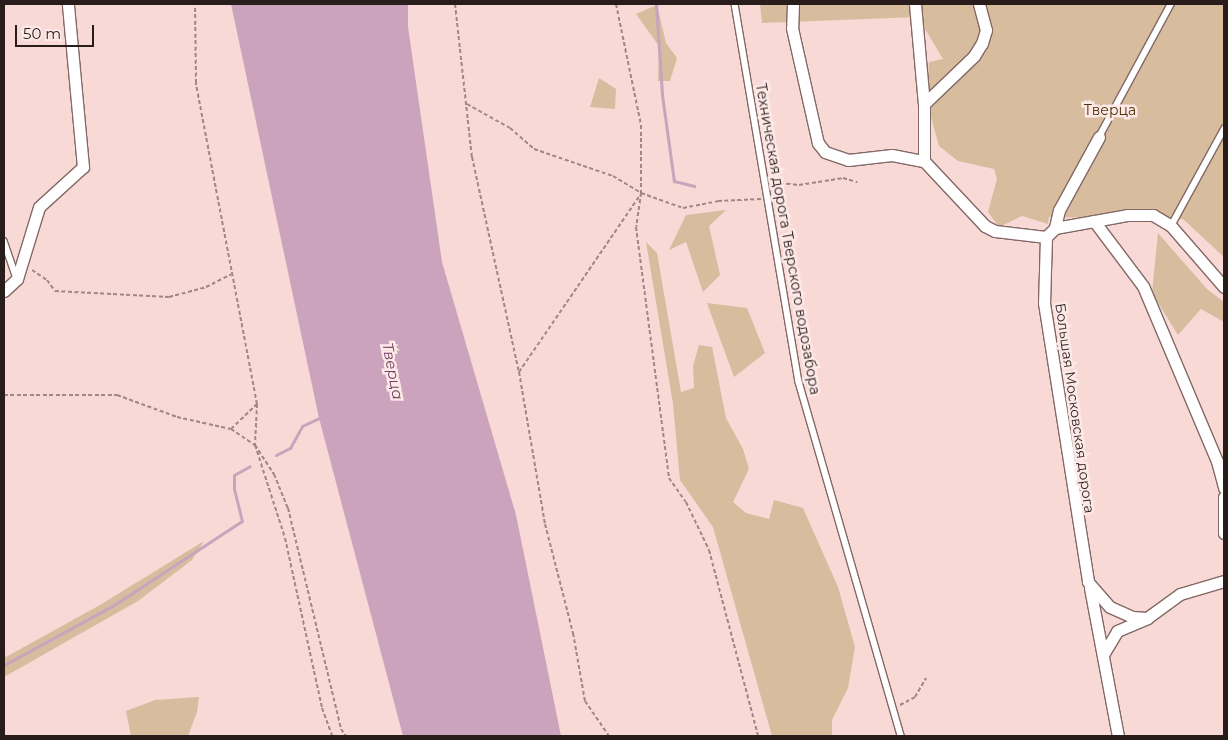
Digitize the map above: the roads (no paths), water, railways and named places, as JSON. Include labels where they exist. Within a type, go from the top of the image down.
[{"type":"street","points":[[4,291],[17,279],[39,207],[83,167],[68,4]]},
{"type":"street","points":[[793,4],[792,28],[818,143],[825,152],[848,160],[892,155],[924,161],[985,226],[995,231],[1046,237],[1055,228],[1059,210],[1099,138]]},
{"type":"street","points":[[915,4],[924,104],[924,161]]},
{"type":"street","points":[[924,104],[974,56],[982,43],[986,30],[980,4]]},
{"type":"street","points":[[1055,228],[1148,214],[1171,226],[1224,287]]},
{"type":"street","points":[[1094,221],[1143,286],[1217,461],[1224,488]]},
{"type":"street","name":"Большая Московская дорога","points":[[1046,237],[1044,303],[1088,582],[1104,653],[1118,736]]},
{"type":"street","points":[[1224,496],[1224,533]]},
{"type":"street","points":[[1104,653],[1117,631],[1147,618],[1180,594],[1224,580]]},
{"type":"street","points":[[1088,582],[1110,607],[1132,617],[1147,618]]},
{"type":"lane","name":"Техническая дорога Тверского водозабора","points":[[735,4],[764,190],[799,382],[901,736]]},
{"type":"lane","points":[[1099,138],[1171,4]]},
{"type":"lane","points":[[1171,226],[1224,129]]},
{"type":"lane","points":[[4,241],[17,279]]},
{"type":"water","name":"Тверца","points":[[231,4],[408,4],[408,27],[442,262],[516,515],[561,736],[403,736],[319,418]]},
{"type":"waterway","points":[[656,4],[662,95],[674,181],[694,186]]},
{"type":"waterway","points":[[276,455],[290,448],[302,426],[321,417]]},
{"type":"waterway","points":[[4,665],[114,605],[242,521],[234,489],[234,475],[250,466]]}]
